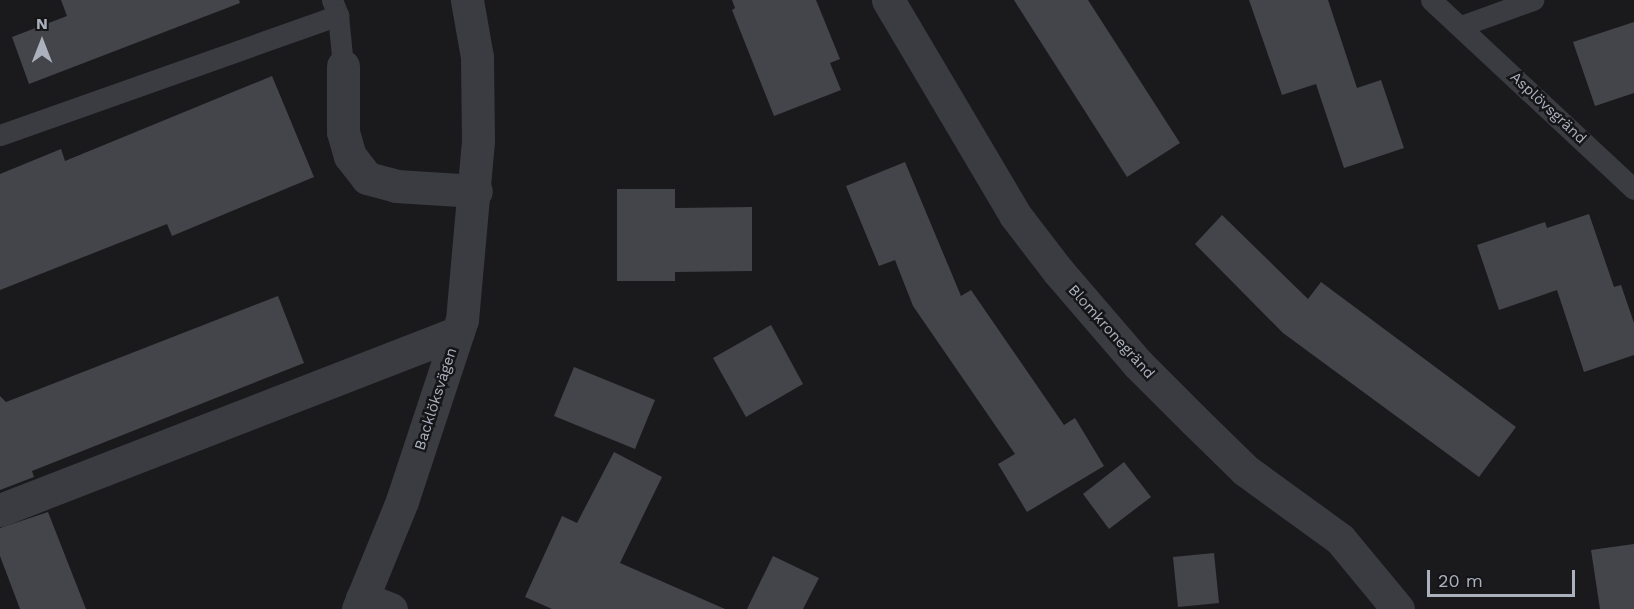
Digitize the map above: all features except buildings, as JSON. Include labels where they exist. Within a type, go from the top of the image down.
[{"type":"street","name":"Backlöksvägen","points":[[371,605],[402,501],[458,332],[467,281],[476,191],[477,57],[467,0]]},
{"type":"street","name":"Blomkronegränd","points":[[888,0],[1015,215],[1058,271],[1138,364],[1193,419],[1245,470],[1340,539],[1398,609]]},
{"type":"street","points":[[343,66],[343,132],[350,156],[366,178],[396,186],[476,191]]},
{"type":"street","points":[[0,510],[458,332]]},
{"type":"lane","name":"Asplövsgränd","points":[[1431,0],[1634,189]]},
{"type":"lane","points":[[1461,26],[1533,0]]},
{"type":"lane","points":[[0,135],[335,7],[343,66]]}]
